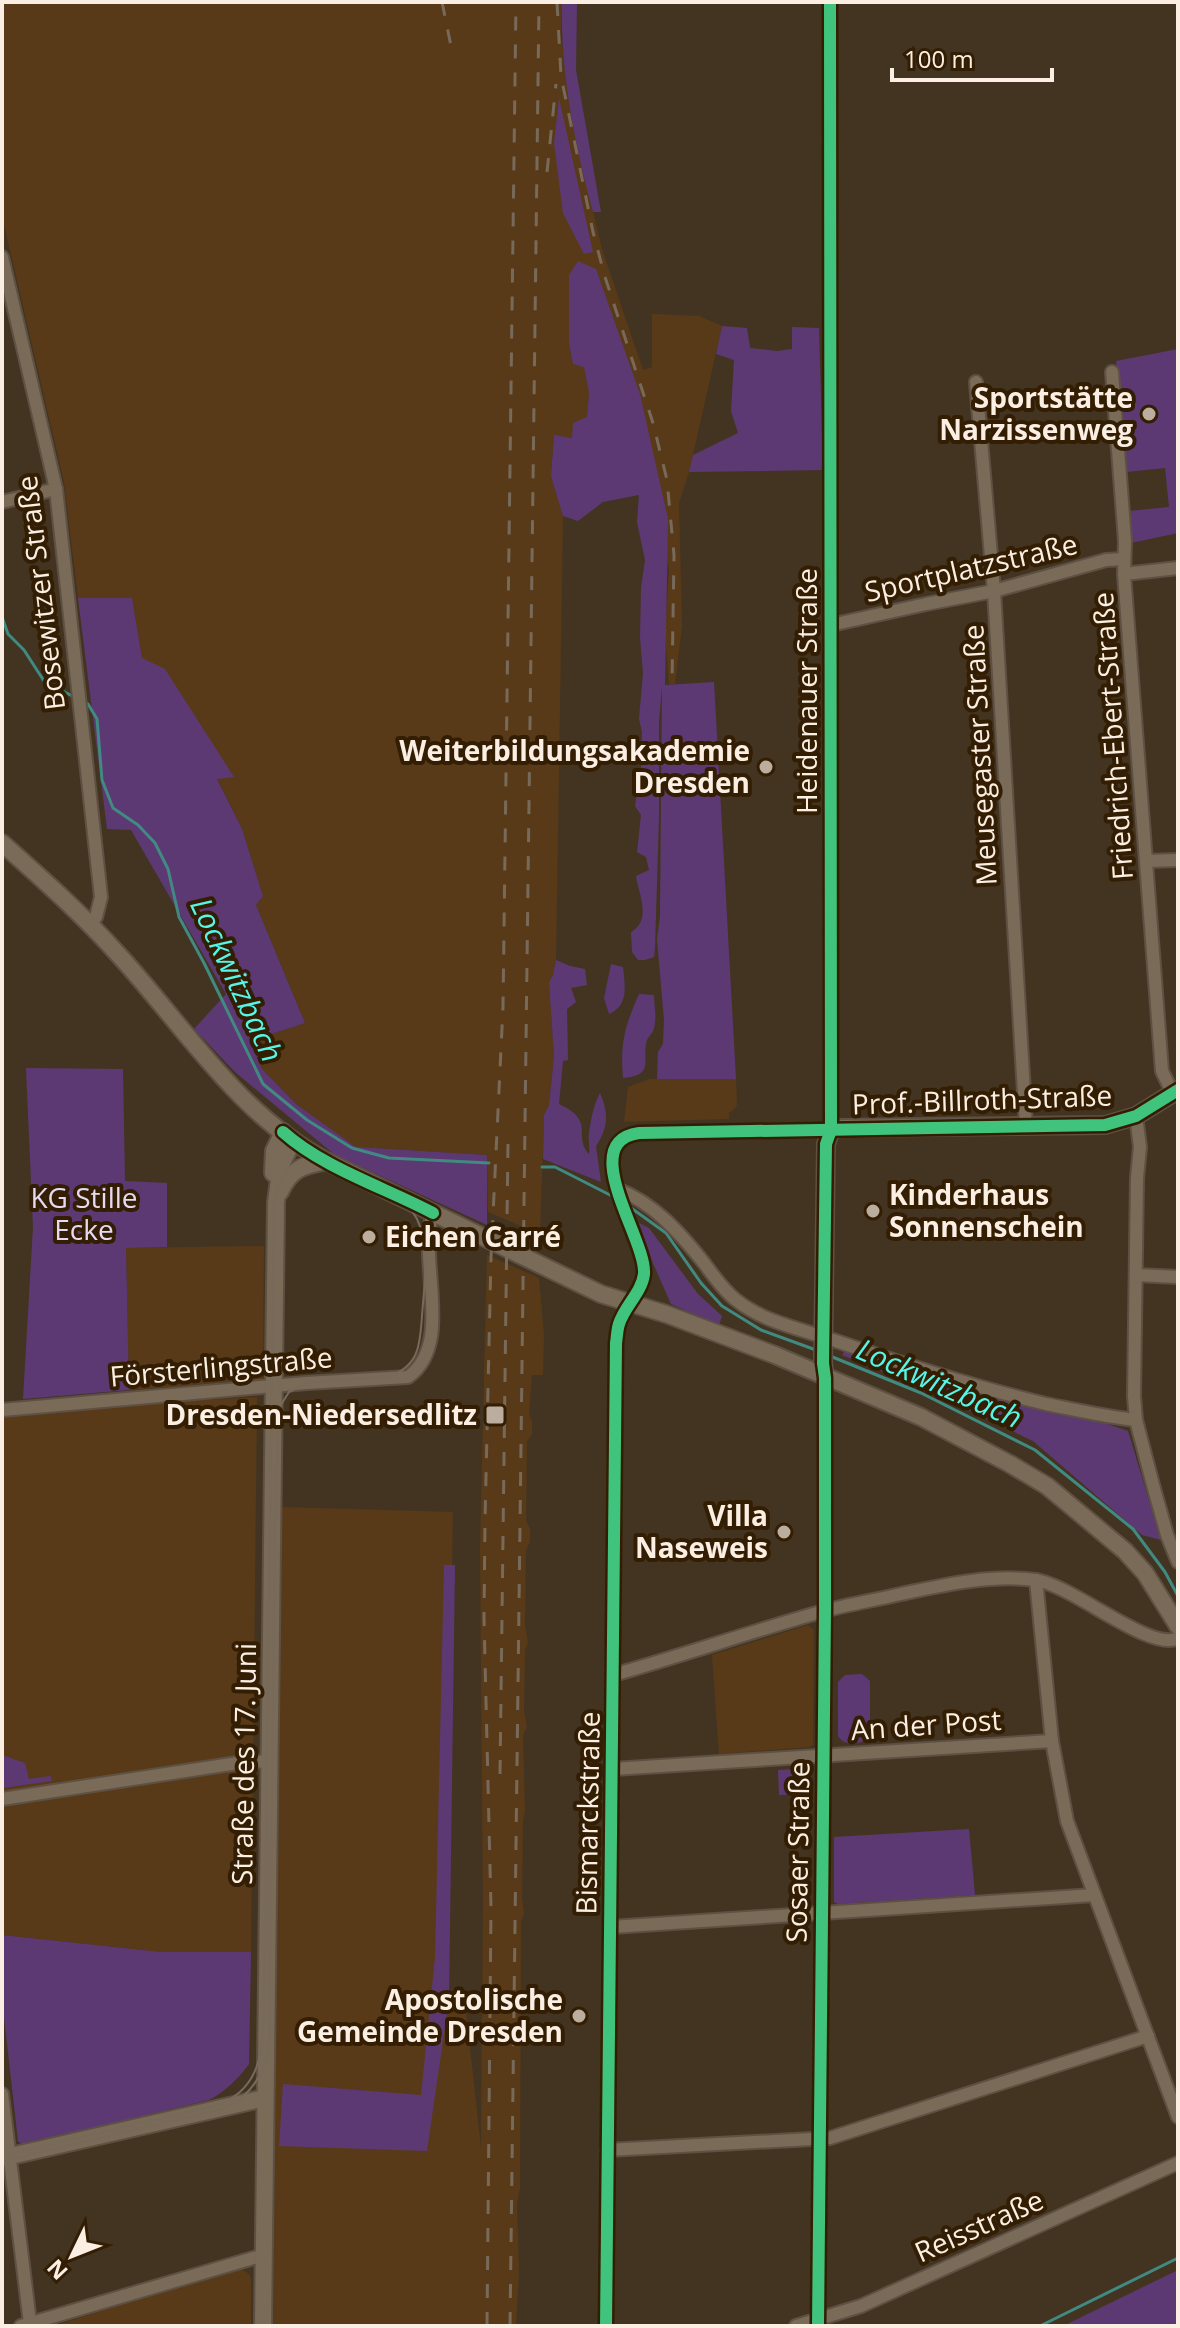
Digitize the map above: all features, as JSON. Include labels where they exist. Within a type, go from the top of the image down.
[{"type":"street","name":"Heidenauer Straße","points":[[824,1370],[826,1144],[831,1130],[830,2]]},
{"type":"street","name":"Bosewitzer Straße","points":[[2,257],[56,489],[101,897],[96,917],[90,924]]},
{"type":"street","name":"Friedrich-Ebert-Straße","points":[[1112,372],[1125,541],[1124,574],[1162,1071],[1176,1092]]},
{"type":"street","name":"Meusegaster Straße","points":[[976,382],[994,591],[1026,1126]]},
{"type":"street","points":[[2,502],[56,489]]},
{"type":"street","name":"Sportplatzstraße","points":[[831,625],[994,591],[1106,560],[1124,559]]},
{"type":"street","points":[[1124,574],[1178,568]]},
{"type":"street","points":[[2,843],[90,924],[222,1077],[288,1137],[326,1161],[601,1294],[824,1370],[933,1422],[1010,1464],[1047,1486],[1135,1561],[1178,1626]]},
{"type":"street","points":[[1147,861],[1178,860]]},
{"type":"street","name":"Prof.-Billroth-Straße","points":[[630,1303],[644,1271],[612,1167],[617,1143],[631,1134],[1105,1125],[1136,1116],[1176,1092]]},
{"type":"street","points":[[1136,1116],[1140,1147],[1137,1178],[1136,1420],[1167,1535],[1178,1562]]},
{"type":"street","name":"Straße des 17. Juni","points":[[263,2326],[276,1202],[273,1187],[274,1151],[288,1137]]},
{"type":"street","points":[[276,1202],[292,1173],[305,1165],[326,1161]]},
{"type":"street","points":[[618,1190],[631,1194],[657,1212],[685,1239],[734,1299],[781,1325],[989,1391],[1107,1417],[1136,1420]]},
{"type":"street","name":"Försterlingstraße","points":[[2,1410],[408,1377],[420,1368],[429,1349],[432,1300],[429,1224],[433,1213]]},
{"type":"street","points":[[1137,1275],[1178,1277]]},
{"type":"street","name":"Bismarckstraße","points":[[606,2326],[616,1343],[620,1322],[630,1303]]},
{"type":"street","name":"Sosaer Straße","points":[[818,2323],[825,1611],[824,1370]]},
{"type":"street","points":[[613,1675],[825,1611],[951,1584],[1036,1580],[1065,1589],[1145,1635],[1162,1641],[1178,1638]]},
{"type":"street","points":[[1036,1580],[1052,1741],[1067,1821],[1178,2117]]},
{"type":"street","name":"An der Post","points":[[613,1769],[1052,1741]]},
{"type":"street","points":[[2,1799],[251,1761],[270,1762]]},
{"type":"street","points":[[611,1927],[1094,1895]]},
{"type":"street","points":[[607,2150],[830,2138],[1148,2036]]},
{"type":"street","points":[[2,2094],[25,2325],[264,2255]]},
{"type":"street","points":[[6,2157],[265,2098]]},
{"type":"street","name":"Reisstraße","points":[[796,2326],[818,2323],[861,2306],[1178,2163]]},
{"type":"shaded area","points":[[2,2],[562,2],[561,36],[566,76],[593,212],[602,249],[643,370],[652,367],[652,314],[699,316],[722,326],[679,503],[682,626],[675,684],[669,684],[665,633],[669,568],[569,275],[569,343],[573,363],[584,367],[589,393],[587,417],[573,438],[554,436],[551,475],[563,516],[556,960],[549,982],[554,1056],[549,1105],[544,1115],[540,1234],[488,1212],[487,1155],[356,1147],[296,1104],[262,1069],[250,1041],[305,1023],[256,905],[263,896],[242,829],[217,778],[233,776],[142,658],[132,598],[78,598],[64,482],[2,216]]},
{"type":"shaded area","points":[[650,1079],[736,1079],[737,1105],[729,1112],[729,1119],[624,1122],[628,1087]]},
{"type":"shaded area","points":[[264,1246],[263,1379],[129,1390],[126,1248]]},
{"type":"shaded area","points":[[487,1255],[539,1278],[544,1335],[543,1375],[532,1375],[529,1415],[532,1434],[527,1441],[526,1521],[530,1529],[530,1542],[526,1550],[525,1626],[528,1643],[525,1650],[524,1711],[527,1727],[523,1735],[524,1914],[521,1922],[516,2326],[273,2326],[282,1507],[453,1512],[444,2001],[465,2003],[481,2147],[483,1904],[480,1547]]},
{"type":"shaded area","points":[[257,1397],[251,1952],[161,1952],[2,1935],[2,1412]]},
{"type":"shaded area","points":[[808,1625],[814,1630],[813,1744],[810,1747],[719,1754],[712,1655]]},
{"type":"shaded area","points":[[238,2267],[251,2279],[251,2326],[54,2326]]},
{"type":"green space","points":[[562,2],[577,2],[576,70],[601,212],[593,212],[575,135],[563,55]]},
{"type":"green space","points":[[559,98],[593,252],[584,254],[563,213],[554,143]]},
{"type":"green space","points":[[578,261],[596,269],[640,394],[668,519],[665,685],[714,682],[736,1079],[657,1079],[664,1020],[657,939],[660,916],[662,686],[654,957],[638,960],[632,952],[631,932],[643,914],[636,876],[649,870],[646,857],[637,852],[641,815],[635,806],[641,768],[642,732],[639,719],[643,673],[640,638],[645,560],[637,522],[639,495],[603,502],[578,521],[563,516],[551,476],[554,435],[572,438],[573,423],[587,417],[589,393],[584,367],[573,364],[569,343],[569,275]]},
{"type":"green space","points":[[722,326],[747,328],[750,348],[777,351],[792,349],[792,327],[819,328],[823,470],[689,472],[693,455],[738,433],[731,411],[734,360],[716,354]]},
{"type":"green space","name":"Sportstätte Narzissenweg","points":[[1178,349],[1178,533],[1131,543],[1129,511],[1169,507],[1165,468],[1126,472],[1116,361]]},
{"type":"green space","points":[[78,598],[132,598],[142,658],[165,669],[234,777],[217,779],[242,829],[263,896],[256,905],[305,1023],[250,1041],[262,1069],[296,1104],[356,1147],[487,1155],[487,1225],[335,1155],[235,1072],[194,1029],[226,994],[131,830],[107,829]]},
{"type":"green space","points":[[556,960],[585,969],[587,985],[571,988],[576,1002],[567,1009],[568,1060],[563,1061],[559,1104],[571,1111],[581,1123],[582,1141],[589,1154],[591,1123],[600,1093],[606,1114],[605,1127],[596,1146],[601,1182],[543,1159],[544,1115],[549,1105],[554,1056],[549,982]]},
{"type":"green space","points":[[611,964],[623,967],[625,988],[620,1006],[609,1014],[604,998]]},
{"type":"green space","points":[[639,994],[654,995],[655,1024],[647,1040],[644,1070],[623,1078],[625,1034]]},
{"type":"green space","name":"KG Stille Ecke","points":[[26,1068],[123,1069],[125,1181],[167,1183],[167,1247],[126,1248],[129,1390],[23,1399],[33,1227]]},
{"type":"green space","points":[[639,1223],[649,1228],[698,1294],[722,1316],[719,1326],[671,1304]]},
{"type":"green space","points":[[846,1349],[945,1383],[1096,1420],[1128,1431],[1161,1540],[1142,1535],[1033,1441],[926,1390],[842,1355]]},
{"type":"green space","points":[[444,1565],[455,1565],[449,1999],[427,2151],[279,2146],[283,2084],[421,2095],[435,1957]]},
{"type":"green space","points":[[862,1674],[870,1681],[870,1734],[859,1743],[849,1743],[838,1736],[838,1682],[845,1675]]},
{"type":"green space","points":[[2,1755],[25,1763],[29,1779],[51,1776],[52,1781],[2,1788]]},
{"type":"green space","points":[[811,1768],[811,1794],[779,1795],[778,1770]]},
{"type":"green space","points":[[969,1829],[975,1895],[834,1902],[834,1837]]},
{"type":"green space","points":[[2,1935],[161,1952],[251,1952],[249,2064],[221,2093],[209,2100],[23,2145],[18,2141],[2,1999]]},
{"type":"green space","points":[[1178,2270],[1178,2326],[1063,2326]]},
{"type":"waterway","name":"Lockwitzbach","points":[[2,617],[8,634],[24,650],[44,681],[76,698]]},
{"type":"waterway","name":"Lockwitzbach","points":[[83,701],[97,719],[102,780],[113,808],[138,825],[155,843],[168,869],[179,917],[263,1084],[307,1120],[352,1148],[389,1158],[489,1163]]},
{"type":"waterway","name":"Lockwitzbach","points":[[542,1167],[555,1167],[614,1197]]},
{"type":"waterway","name":"Lockwitzbach","points":[[627,1205],[666,1233],[701,1283],[722,1306],[761,1330],[816,1350]]},
{"type":"waterway","name":"Lockwitzbach","points":[[830,1356],[921,1393],[1035,1450],[1133,1529],[1165,1572],[1178,1596]]},
{"type":"waterway","points":[[1040,2326],[1178,2258]]},
{"type":"tram line","points":[[2,2156],[221,2104],[236,2096],[246,2085],[259,2060],[264,2000],[274,1202],[283,1177],[295,1163],[311,1157],[325,1159],[382,1186],[405,1202],[421,1230],[425,1279],[419,1344],[407,1366],[390,1376],[306,1383],[289,1392],[279,1408],[269,2043],[264,2065],[249,2091],[223,2109],[2,2161]]},
{"type":"railway","points":[[442,2],[451,46]]},
{"type":"railway","points":[[487,2326],[491,1908],[484,1618],[485,1521],[491,1257],[503,1007],[516,2]]},
{"type":"railway","points":[[510,2326],[539,2]]},
{"type":"railway","points":[[557,2],[561,76],[593,232],[653,423],[667,480],[674,555],[672,683]]},
{"type":"railway","points":[[547,172],[556,84]]},
{"type":"railway","points":[[500,1774],[508,1142]]},
{"type":"cycle path","points":[[818,2326],[825,1611],[823,1363],[826,1144],[831,1130],[830,2]]},
{"type":"cycle path","points":[[606,2326],[616,1343],[621,1318],[640,1287],[644,1274],[642,1259],[613,1173],[613,1154],[621,1140],[639,1133],[1105,1125],[1136,1116],[1178,1090]]},
{"type":"cycle path","points":[[283,1132],[336,1167],[433,1213]]},
{"type":"place","name":"Sportstätte Narzissenweg","points":[[1149,414]]},
{"type":"place","name":"Weiterbildungsakademie Dresden","points":[[766,767]]},
{"type":"place","name":"Kinderhaus Sonnenschein","points":[[873,1211]]},
{"type":"place","name":"Eichen Carré","points":[[369,1237]]},
{"type":"place","name":"Dresden-Niedersedlitz","points":[[495,1415]]},
{"type":"place","name":"Villa Naseweis","points":[[784,1532]]},
{"type":"place","name":"Apostolische Gemeinde Dresden","points":[[579,2016]]}]
